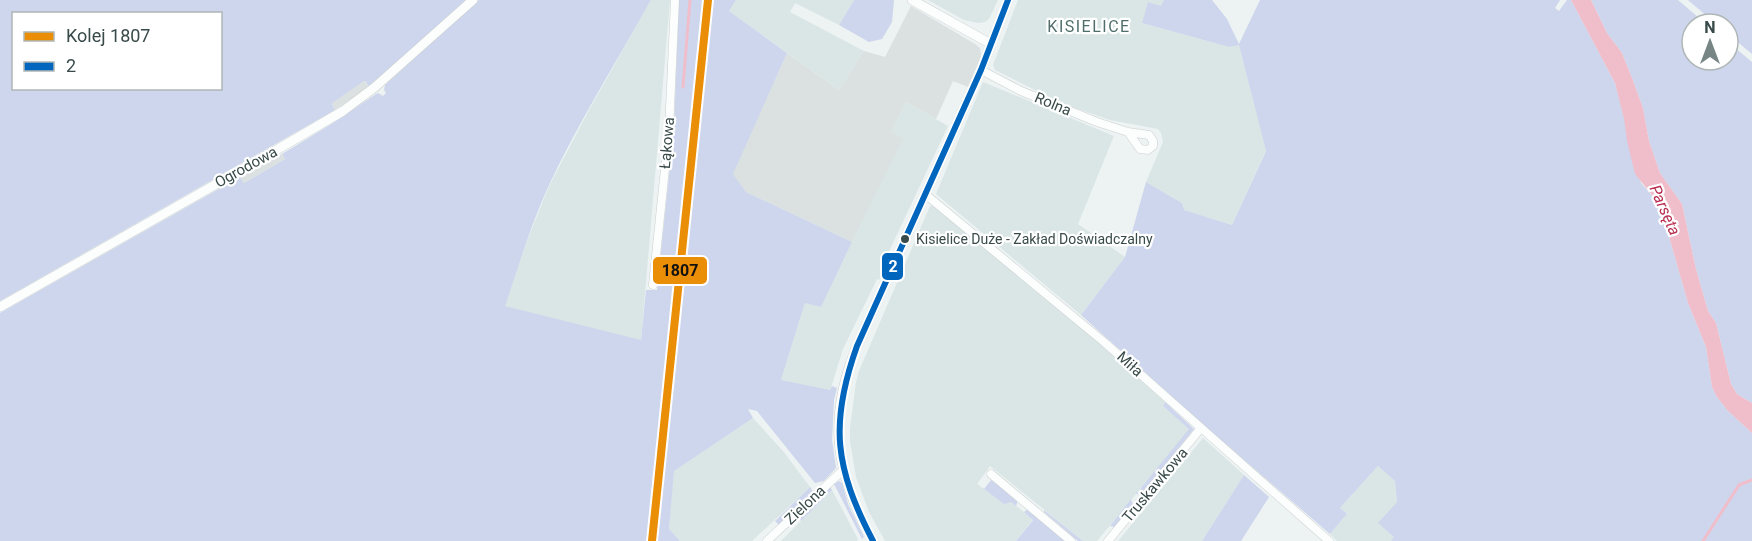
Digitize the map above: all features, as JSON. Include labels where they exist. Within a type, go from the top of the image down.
[{"type":"street","name":"Ogrodowa","points":[[0,307],[343,111],[375,87],[473,0]]},
{"type":"street","name":"Łąkowa","points":[[653,285],[669,130],[675,0]]},
{"type":"street","points":[[912,0],[991,44]]},
{"type":"street","points":[[873,541],[855,508],[843,470],[839,420],[841,398],[857,346],[981,70],[1008,0]]},
{"type":"street","name":"Rolna","points":[[981,70],[1021,91],[1128,132]]},
{"type":"street","name":"Miła","points":[[925,194],[1104,342],[1329,541]]},
{"type":"street","name":"Truskawkowa","points":[[1108,541],[1201,428]]},
{"type":"street","name":"Zielona","points":[[767,541],[843,470]]},
{"type":"street","points":[[991,474],[1071,541]]},
{"type":"shaded area","points":[[0,0],[466,0],[382,77],[369,87],[365,81],[332,104],[335,110],[0,301]]},
{"type":"shaded area","points":[[479,0],[651,0],[585,114],[549,185],[505,306],[641,340],[646,290],[657,290],[674,128],[679,0],[705,0],[648,541],[0,541],[0,313],[240,177],[244,183],[285,159],[282,154],[376,94],[383,96],[386,93],[385,85]]},
{"type":"shaded area","points":[[651,0],[670,0],[641,341],[504,306],[549,186]]},
{"type":"shaded area","points":[[711,0],[736,0],[729,11],[787,53],[733,174],[746,192],[852,242],[821,307],[805,303],[781,380],[830,390],[832,386],[837,388],[834,400],[832,440],[836,468],[824,481],[815,483],[757,411],[748,409],[753,418],[674,471],[669,529],[680,541],[657,541]]},
{"type":"shaded area","points":[[736,0],[854,0],[839,25],[795,3],[790,12],[864,51],[839,90],[729,11]]},
{"type":"shaded area","points":[[854,0],[894,0],[892,22],[882,39],[869,42],[839,25]]},
{"type":"shaded area","points":[[928,0],[998,0],[989,19],[978,23],[964,20]]},
{"type":"shaded area","points":[[1018,0],[1164,0],[1162,6],[1142,23],[1229,47],[1239,44],[1266,150],[1232,225],[1183,210],[1182,203],[1146,182],[1163,142],[1158,129],[1110,120],[1061,103],[995,70],[993,65]]},
{"type":"shaded area","points":[[1164,0],[1212,0],[1227,19],[1239,44],[1260,0],[1560,0],[1555,8],[1559,11],[1567,0],[1571,0],[1615,83],[1641,183],[1656,200],[1666,226],[1688,303],[1706,347],[1712,387],[1728,411],[1752,433],[1752,541],[1391,541],[1394,537],[1378,523],[1397,502],[1395,481],[1378,466],[1340,508],[1347,514],[1330,534],[1081,315],[1125,257],[1146,182],[1182,203],[1184,210],[1232,225],[1266,151],[1239,45],[1229,47],[1142,23],[1148,2],[1161,6]]},
{"type":"shaded area","points":[[1591,0],[1678,0],[1692,12],[1680,12],[1680,72],[1740,72],[1740,52],[1752,62],[1752,403],[1737,394],[1731,384],[1716,323],[1708,311],[1696,269],[1682,204],[1660,173],[1649,141],[1643,108],[1632,78],[1622,53],[1607,33]]},
{"type":"shaded area","points":[[1688,0],[1752,0],[1752,54],[1740,44],[1740,12],[1702,12]]},
{"type":"shaded area","points":[[911,6],[975,44],[980,48],[981,57],[968,87],[953,81],[936,119],[906,102],[891,132],[903,139],[852,242],[746,192],[732,174],[787,53],[839,90],[864,51],[885,57]]},
{"type":"shaded area","points":[[364,81],[369,87],[335,110],[332,103]]},
{"type":"shaded area","points":[[983,82],[1114,136],[1078,224],[1125,257],[1081,315],[936,194]]},
{"type":"shaded area","points":[[906,102],[948,126],[885,260],[888,261],[843,349],[830,391],[781,380],[805,303],[821,306],[902,139],[891,132]]},
{"type":"shaded area","points":[[282,154],[285,159],[244,183],[240,177]]},
{"type":"shaded area","points":[[930,206],[933,206],[1106,349],[1165,402],[1163,406],[1190,429],[1097,541],[1083,541],[990,466],[977,484],[1004,503],[1011,502],[1033,519],[1016,541],[885,541],[869,512],[856,477],[850,441],[856,382]]},
{"type":"shaded area","points":[[1165,402],[1194,429],[1141,495],[1136,494],[1189,429],[1163,406]]},
{"type":"shaded area","points":[[753,418],[783,451],[810,487],[752,541],[680,541],[669,530],[673,471]]},
{"type":"shaded area","points":[[1203,438],[1244,475],[1202,541],[1118,541]]},
{"type":"shaded area","points":[[1378,466],[1395,481],[1397,502],[1395,537],[1391,541],[1337,541],[1330,534],[1347,514],[1340,508]]},
{"type":"shaded area","points":[[1244,475],[1269,497],[1241,541],[1202,541]]},
{"type":"shaded area","points":[[991,480],[1018,501],[1016,506],[1011,502],[1004,504],[984,489]]},
{"type":"shaded area","points":[[839,481],[842,483],[848,504],[864,537],[862,539],[834,484]]},
{"type":"shaded area","points":[[810,487],[814,493],[779,525],[775,521]]},
{"type":"shaded area","points":[[830,487],[832,490],[801,521],[799,517]]},
{"type":"shaded area","points":[[832,490],[857,541],[781,541]]},
{"type":"shaded area","points":[[1131,499],[1133,506],[1115,527],[1110,526]]},
{"type":"shaded area","points":[[1028,509],[1066,541],[1016,541],[1033,520],[1024,512]]},
{"type":"shaded area","points":[[1044,510],[1083,541],[1078,541]]},
{"type":"water","name":"Parsęta","points":[[1571,0],[1591,0],[1607,33],[1622,53],[1643,108],[1649,141],[1660,173],[1682,204],[1696,269],[1708,311],[1716,323],[1731,384],[1737,394],[1752,403],[1752,433],[1728,411],[1712,387],[1706,347],[1688,303],[1666,226],[1656,200],[1635,174],[1615,83]]},
{"type":"waterway","points":[[683,87],[690,0]]},
{"type":"waterway","points":[[1703,541],[1739,485],[1752,480]]},
{"type":"rail line","name":"1807","points":[[652,541],[708,0]]},
{"type":"transit line","name":"2","points":[[873,541],[851,491],[840,445],[842,399],[848,374],[857,346],[981,70],[1008,0]]},
{"type":"place","name":"Kisielice Duże - Zakład Doświadczalny","points":[[905,239]]},
{"type":"district","name":"KISIELICE","points":[[1089,26]]}]
